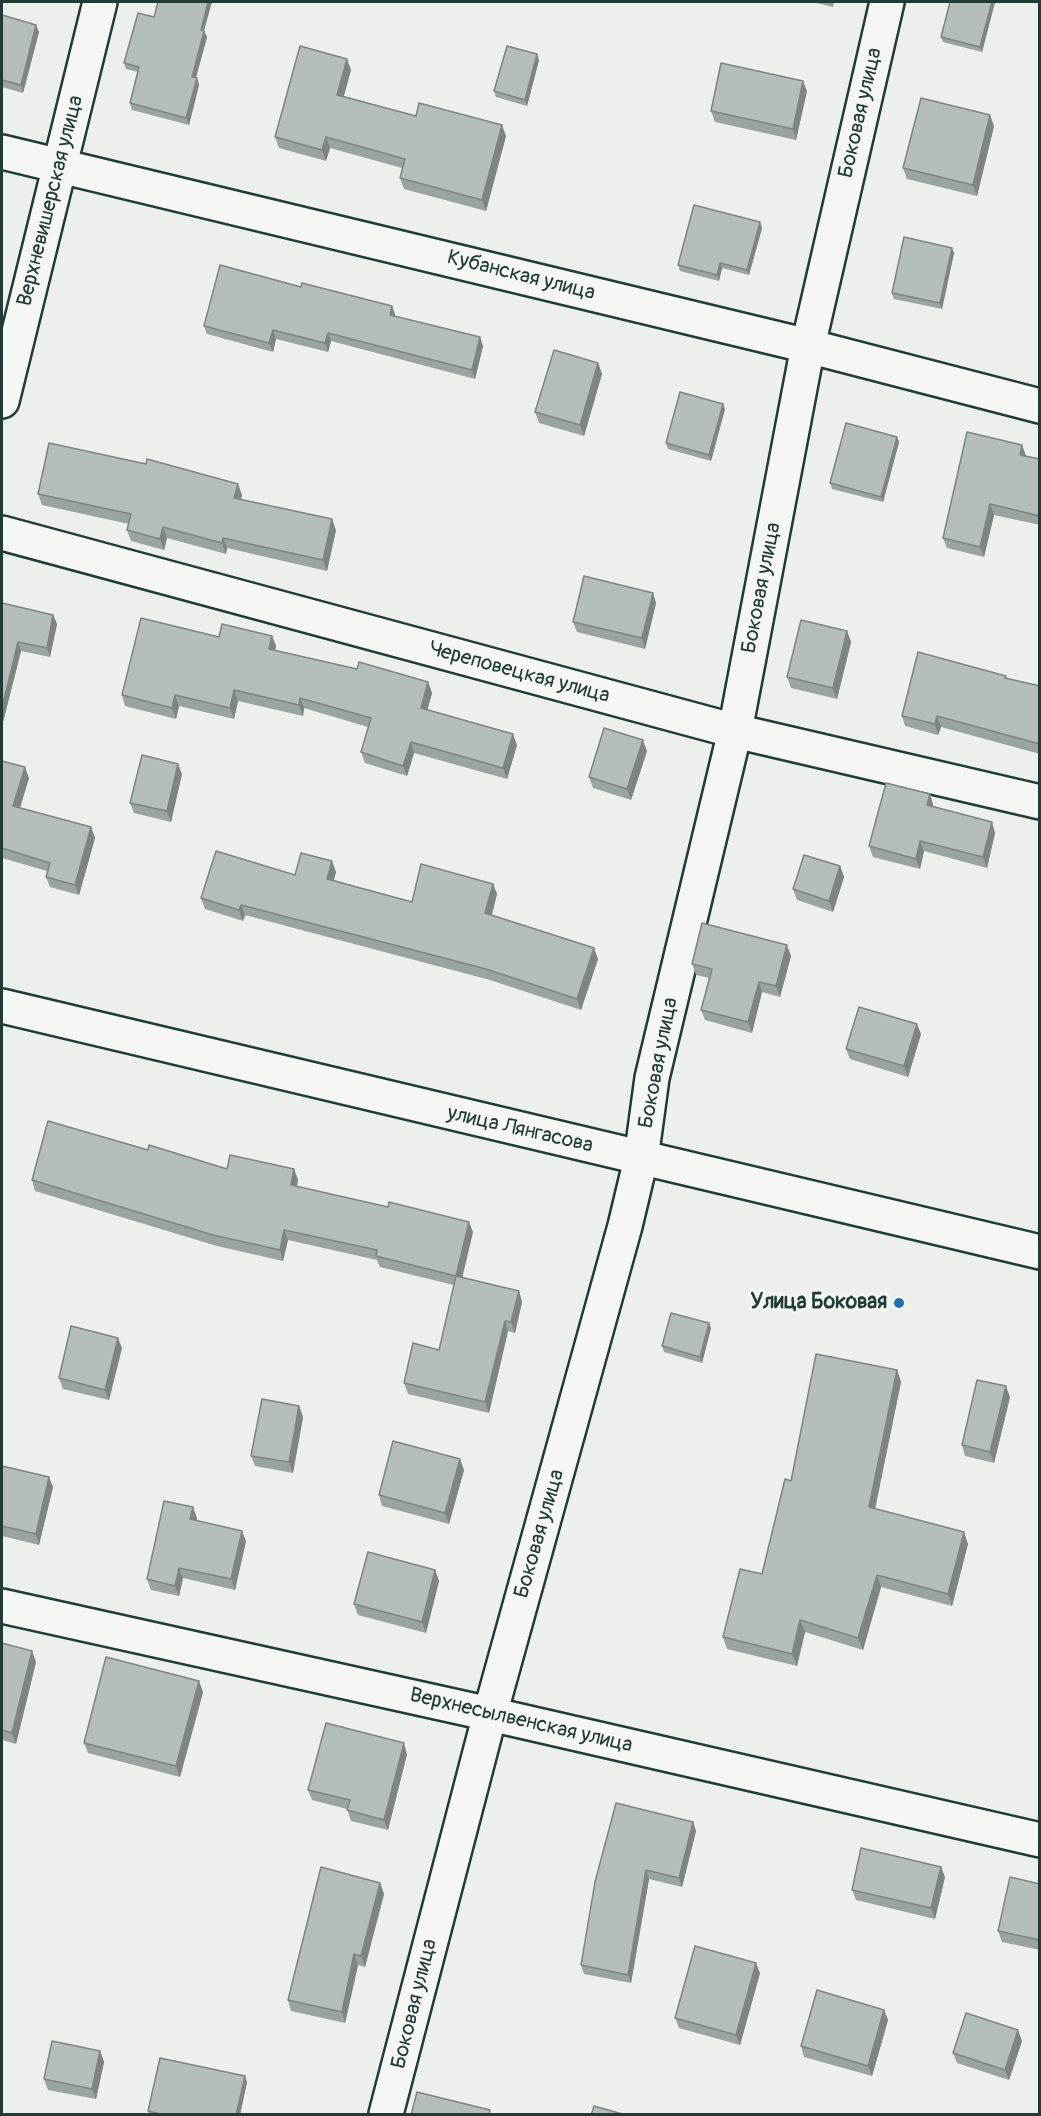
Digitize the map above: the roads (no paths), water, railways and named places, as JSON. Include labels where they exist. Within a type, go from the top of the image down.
[{"type":"street","name":"Верхневишерская улица","points":[[2,401],[99,2]]},
{"type":"street","name":"Боковая улица","points":[[386,2115],[490,1714],[625,1226],[641,1159],[652,1078],[735,731],[808,346],[887,2]]},
{"type":"street","name":"Кубанская улица","points":[[2,152],[808,346],[1040,406]]},
{"type":"street","name":"Череповецкая улица","points":[[2,533],[735,731],[1040,802]]},
{"type":"street","name":"улица Лянгасова","points":[[2,1006],[1040,1252]]},
{"type":"street","name":"Верхнесылвенская улица","points":[[2,1606],[490,1714],[1040,1840]]},
{"type":"place","name":"Улица Боковая","points":[[899,1303]]}]
